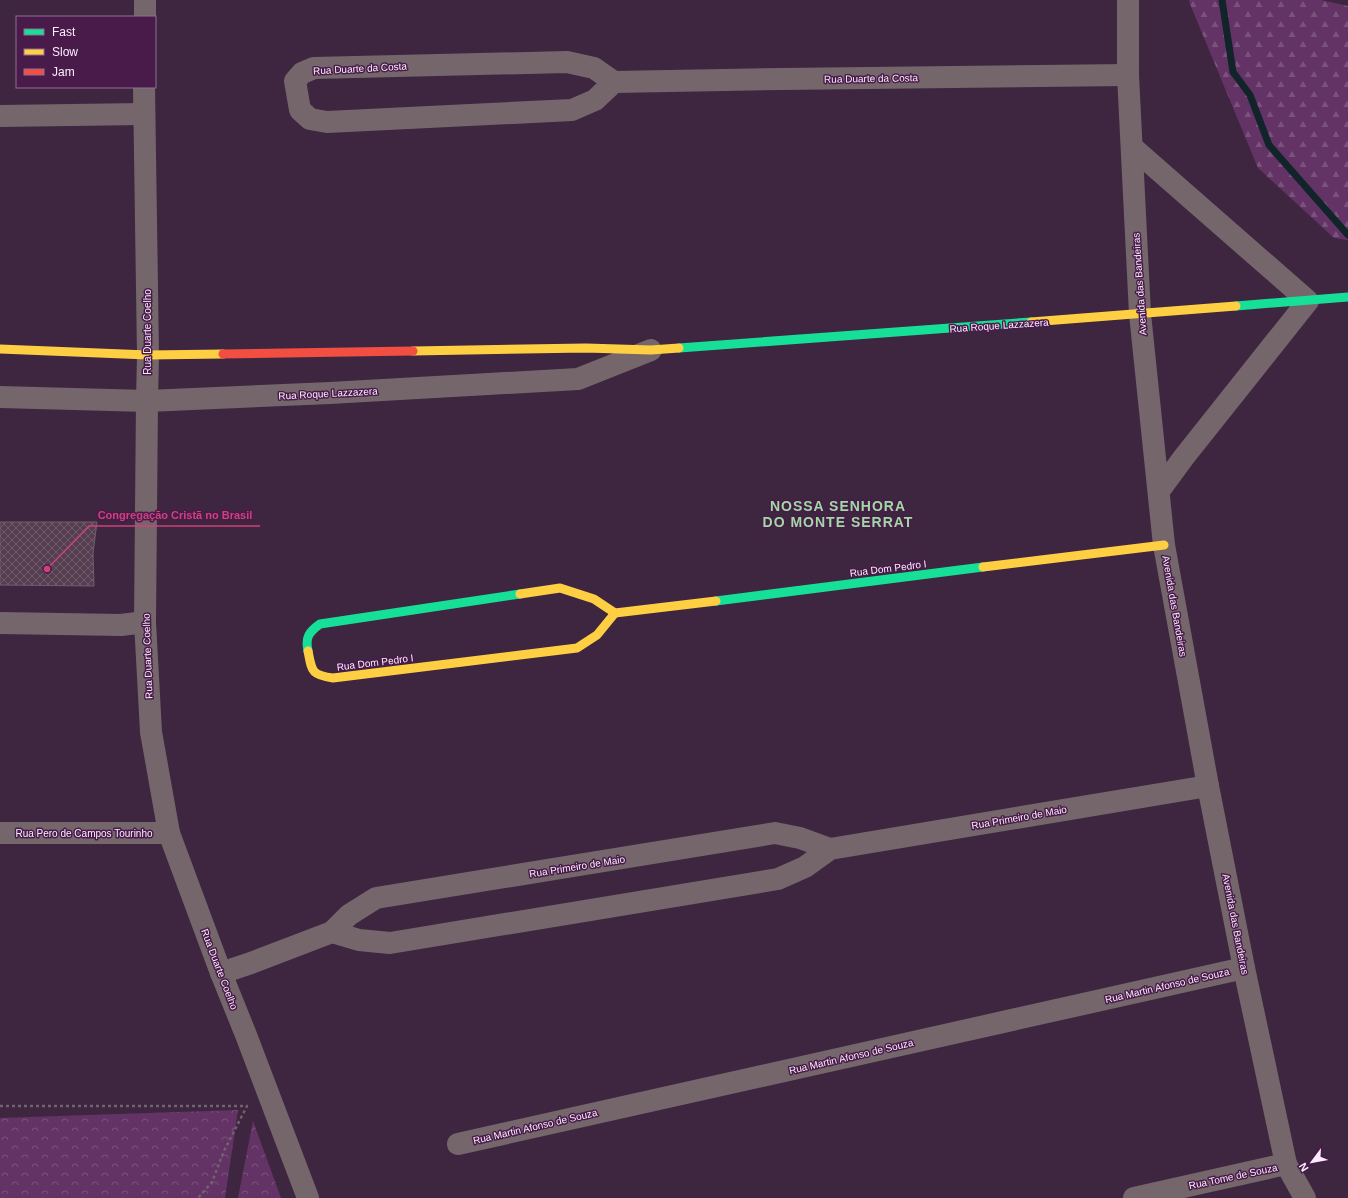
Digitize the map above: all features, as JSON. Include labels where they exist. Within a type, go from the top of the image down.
[{"type":"street","points":[[145,0],[145,16]]},
{"type":"street","name":"Avenida das Bandeiras","points":[[1128,0],[1128,75],[1140,314],[1164,545],[1208,786],[1244,968],[1286,1164],[1305,1198]]},
{"type":"street","name":"Rua Duarte da Costa","points":[[614,82],[595,100],[572,110],[327,122],[310,119],[300,110],[295,81],[302,73],[314,68],[567,62],[594,68],[614,82],[1128,75]]},
{"type":"street","name":"Rua Duarte Coelho","points":[[144,88],[148,355],[146,401],[145,622],[151,732],[169,833],[221,973],[308,1198]]},
{"type":"street","points":[[0,116],[144,114]]},
{"type":"street","points":[[1132,147],[1308,301],[1184,457],[1159,491]]},
{"type":"street","name":"Rua Roque Lazzazera","points":[[0,349],[148,355],[586,348],[651,350],[1348,297]]},
{"type":"street","name":"Rua Roque Lazzazera","points":[[0,398],[146,401],[578,380],[651,350]]},
{"type":"street","name":"Rua Dom Pedro I","points":[[615,613],[597,635],[578,648],[334,678],[320,676],[312,669],[306,642],[311,631],[320,624],[560,588],[594,599],[615,613],[1164,545]]},
{"type":"street","points":[[0,623],[121,625],[145,622]]},
{"type":"street","name":"Rua Primeiro de Maio","points":[[332,932],[359,940],[390,943],[778,879],[805,867],[830,849],[1208,786]]},
{"type":"street","name":"Rua Pero de Campos Tourinho","points":[[0,833],[169,833]]},
{"type":"street","name":"Rua Primeiro de Maio","points":[[221,973],[332,932],[348,915],[376,898],[775,833],[800,838],[830,849]]},
{"type":"street","name":"Rua Martin Afonso de Souza","points":[[458,1144],[1244,968]]},
{"type":"street","name":"Rua Tome de Souza","points":[[1134,1198],[1286,1164]]},
{"type":"path","points":[[0,1106],[247,1106],[224,1151],[212,1182],[198,1198]]},
{"type":"green space","points":[[1189,0],[1321,0],[1348,6],[1348,240],[1334,238],[1258,168]]},
{"type":"green space","points":[[238,1110],[225,1198],[0,1198],[0,1118]]},
{"type":"green space","points":[[253,1121],[281,1198],[238,1198]]},
{"type":"building","points":[[0,522],[97,522],[93,553],[94,586],[0,585]]},
{"type":"waterway","points":[[1222,0],[1233,72],[1250,95],[1269,145],[1348,235]]},
{"type":"traffic: fast","points":[[1236,306],[1348,297]]},
{"type":"traffic: fast","points":[[679,348],[1031,322]]},
{"type":"traffic: fast","points":[[716,601],[983,567]]},
{"type":"traffic: fast","points":[[308,651],[307,642],[309,635],[320,624],[520,594]]},
{"type":"traffic: slow","points":[[1031,322],[1236,306]]},
{"type":"traffic: slow","points":[[413,351],[586,348],[651,350],[679,348]]},
{"type":"traffic: slow","points":[[0,349],[148,355],[223,354]]},
{"type":"traffic: slow","points":[[983,567],[1164,545]]},
{"type":"traffic: slow","points":[[520,594],[560,588],[594,599],[615,613],[716,601]]},
{"type":"traffic: slow","points":[[308,651],[310,663],[314,671],[320,675],[333,678],[577,648],[597,635],[615,613]]},
{"type":"traffic: jam","points":[[223,354],[413,351]]},
{"type":"place","name":"Congregação Cristã no Brasil","points":[[47,569]]},
{"type":"district","name":"NOSSA SENHORA DO MONTE SERRAT","points":[[838,514]]}]
